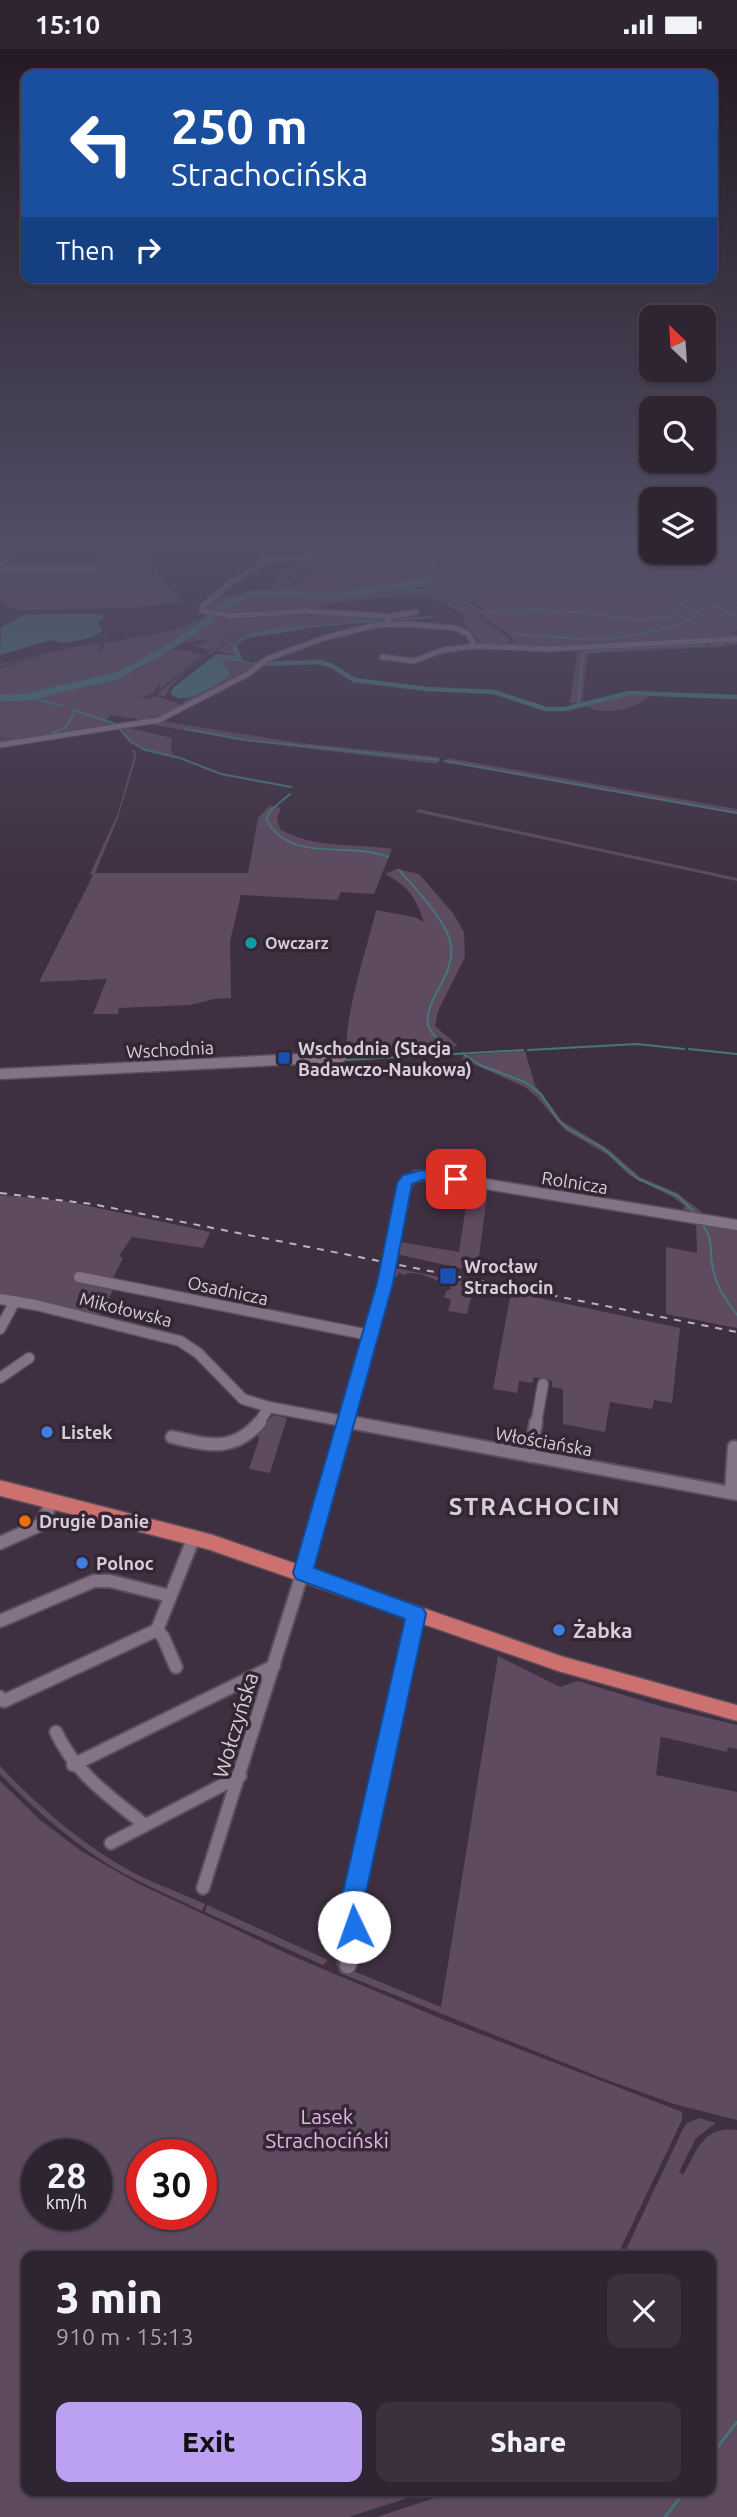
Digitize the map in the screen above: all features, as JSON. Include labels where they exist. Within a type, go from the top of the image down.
[{"type":"main road","points":[[0,1488],[194,1537],[561,1664],[737,1713]]},
{"type":"street","points":[[0,745],[166,717],[275,658]]},
{"type":"street","points":[[391,658],[414,661],[421,658]]},
{"type":"street","name":"Wschodnia","points":[[0,1074],[341,1057]]},
{"type":"street","name":"Rolnicza","points":[[408,1179],[429,1175],[737,1225]]},
{"type":"street","name":"Wołczyńska","points":[[203,1888],[303,1573],[390,1262],[408,1179]]},
{"type":"street","name":"Osadnicza","points":[[79,1277],[369,1335]]},
{"type":"street","name":"Mikołowska","points":[[0,1299],[180,1341],[198,1353],[243,1399],[345,1423]]},
{"type":"street","points":[[0,1329],[15,1301]]},
{"type":"street","points":[[0,1378],[29,1358]]},
{"type":"street","points":[[530,1456],[543,1384]]},
{"type":"street","points":[[172,1437],[211,1446],[232,1445],[250,1434],[268,1407]]},
{"type":"street","name":"Włościańska","points":[[345,1423],[734,1494]]},
{"type":"street","points":[[734,1447],[734,1494]]},
{"type":"street","points":[[0,1543],[40,1525],[53,1501]]},
{"type":"street","points":[[2,1699],[157,1630],[194,1537]]},
{"type":"street","points":[[0,1621],[94,1581],[110,1581],[170,1596]]},
{"type":"street","points":[[348,1965],[355,1921],[349,1904],[355,1888],[416,1614]]},
{"type":"street","points":[[157,1630],[176,1667]]},
{"type":"street","points":[[74,1765],[89,1755],[274,1666]]},
{"type":"street","points":[[56,1732],[63,1750],[74,1765],[145,1825]]},
{"type":"street","points":[[111,1843],[240,1776]]},
{"type":"green space","points":[[26,658],[33,658],[0,666]]},
{"type":"green space","points":[[35,658],[147,658],[115,675],[19,696],[0,697],[0,668]]},
{"type":"green space","points":[[156,658],[199,658],[159,690],[160,683],[153,694],[137,698],[150,697],[142,702],[156,696],[183,705],[160,718],[146,715],[155,719],[149,721],[111,715],[105,721],[115,725],[0,743],[0,739],[16,738],[0,738],[0,699],[50,694],[84,687],[143,667]]},
{"type":"green space","points":[[203,658],[178,679],[166,697],[157,694]]},
{"type":"green space","points":[[576,658],[587,658],[582,702],[570,703]]},
{"type":"green space","points":[[225,660],[256,664],[250,671],[186,703],[182,702],[230,675],[223,665]]},
{"type":"green space","points":[[629,695],[648,696],[636,705],[618,710],[600,711],[586,706]]},
{"type":"green space","points":[[160,721],[300,743],[439,757],[437,764],[247,741],[149,724]]},
{"type":"green space","points":[[122,728],[172,738],[171,751],[175,755],[138,746],[127,735]]},
{"type":"green space","points":[[132,750],[135,750],[136,758],[118,818],[95,873],[248,873],[258,818],[270,805],[281,808],[277,818],[280,829],[306,840],[392,849],[374,894],[341,892],[337,900],[241,895],[230,941],[231,998],[190,1005],[119,1008],[118,1014],[93,1014],[107,979],[39,982],[93,875],[90,874],[118,813],[134,756]]},
{"type":"green space","points":[[448,758],[737,809],[737,814],[443,762]]},
{"type":"green space","points":[[418,809],[737,878],[737,881],[416,812]]},
{"type":"green space","points":[[397,869],[419,874],[453,913],[464,932],[465,957],[438,1011],[435,1026],[458,1046],[347,1052],[352,1002],[376,910],[414,917],[424,922],[410,893],[385,874]]},
{"type":"green space","points":[[525,1051],[535,1085],[562,1121],[608,1149],[640,1177],[677,1193],[703,1213],[683,1210],[685,1206],[673,1197],[629,1175],[608,1155],[565,1130],[525,1087],[462,1059],[464,1055]]},
{"type":"green space","points":[[469,1186],[488,1188],[477,1272],[396,1254],[400,1242],[459,1252]]},
{"type":"green space","points":[[0,1195],[65,1201],[210,1232],[203,1248],[132,1237],[119,1256],[123,1258],[110,1284],[115,1286],[100,1316],[0,1295]]},
{"type":"green space","points":[[696,1221],[737,1228],[737,1328],[666,1314],[666,1247],[697,1253]]},
{"type":"green space","points":[[395,1268],[474,1284],[467,1314],[448,1311],[451,1300],[444,1297],[446,1291],[451,1289],[448,1283],[442,1284],[445,1280],[439,1281],[413,1273],[404,1275],[399,1272],[397,1277],[392,1276]]},
{"type":"green space","points":[[511,1292],[680,1328],[672,1403],[654,1400],[652,1409],[610,1402],[605,1432],[563,1424],[563,1389],[552,1387],[552,1381],[534,1377],[532,1383],[519,1381],[517,1393],[493,1389]]},
{"type":"green space","points":[[273,1415],[287,1418],[270,1473],[249,1469],[259,1439],[257,1434]]},
{"type":"green space","points":[[498,1656],[560,1687],[578,1681],[663,1707],[737,1725],[737,1749],[728,1747],[727,1752],[661,1735],[656,1775],[737,1792],[737,2120],[674,2104],[602,2078],[340,1973],[336,1963],[343,1946],[351,1970],[441,2007]]},
{"type":"green space","points":[[0,1766],[48,1813],[83,1841],[140,1876],[205,1904],[202,1911],[123,1873],[90,1852],[58,1828],[14,1788],[0,1774]]},
{"type":"green space","name":"Lasek Strachociński","points":[[0,1781],[39,1819],[81,1851],[137,1883],[292,1956],[449,2022],[682,2112],[682,2120],[619,2251],[21,2251],[21,2496],[414,2496],[349,2517],[0,2517]]},
{"type":"green space","points":[[207,1905],[328,1960],[323,1965],[205,1912]]},
{"type":"green space","points":[[699,2118],[716,2123],[696,2138],[679,2172],[683,2175],[697,2149],[709,2136],[725,2130],[737,2130],[737,2517],[377,2517],[441,2496],[716,2496],[716,2251],[625,2251],[687,2123]]},
{"type":"shaded area","points":[[211,658],[242,658],[256,664],[225,660],[223,664],[230,675],[191,697],[175,697],[170,693]]},
{"type":"waterway","points":[[0,698],[27,697],[119,675],[149,658]]},
{"type":"waterway","points":[[578,706],[583,658]]},
{"type":"waterway","points":[[255,664],[319,662],[332,666],[354,680],[427,689],[494,692],[546,709],[565,709],[629,693],[737,697]]},
{"type":"waterway","points":[[27,697],[62,706]]},
{"type":"waterway","points":[[73,710],[116,724]]},
{"type":"waterway","points":[[52,733],[65,728],[75,712]]},
{"type":"waterway","points":[[119,728],[131,742],[145,750],[180,758],[221,774],[291,787]]},
{"type":"waterway","points":[[185,729],[245,740],[439,760]]},
{"type":"waterway","points":[[445,761],[737,813]]},
{"type":"waterway","points":[[290,794],[271,810],[266,819],[277,833],[290,842],[304,847],[371,852],[388,857]]},
{"type":"waterway","points":[[399,870],[430,906],[449,937],[450,961],[428,1014],[429,1026],[436,1038],[453,1048]]},
{"type":"waterway","points":[[528,1050],[637,1044],[684,1049]]},
{"type":"waterway","points":[[350,1052],[426,1049]]},
{"type":"waterway","points":[[689,1049],[737,1054]]},
{"type":"waterway","points":[[463,1054],[523,1050]]},
{"type":"waterway","points":[[421,1056],[463,1054]]},
{"type":"waterway","points":[[463,1054],[480,1065],[525,1082],[541,1094],[558,1120],[567,1128],[603,1148],[638,1179],[678,1196],[696,1214]]},
{"type":"waterway","points":[[345,1060],[418,1056]]},
{"type":"waterway","points":[[701,1222],[709,1238],[715,1279],[737,1315]]},
{"type":"waterway","points":[[716,2449],[737,2422]]},
{"type":"waterway","points":[[665,2517],[681,2496]]},
{"type":"railway","points":[[0,1193],[92,1204],[737,1332]]},
{"type":"place","name":"Owczarz","points":[[251,943]]},
{"type":"place","name":"Wschodnia (Stacja Badawczo-Naukowa)","points":[[284,1058]]},
{"type":"place","name":"Wrocław Strachocin","points":[[448,1276]]},
{"type":"place","name":"Listek","points":[[47,1432]]},
{"type":"place","name":"Drugie Danie","points":[[25,1521]]},
{"type":"place","name":"Polnoc","points":[[82,1563]]},
{"type":"place","name":"Żabka","points":[[559,1630]]},
{"type":"district","name":"STRACHOCIN","points":[[535,1506]]},
{"type":"route","points":[[354,1927],[354,1914],[349,1904],[355,1888],[416,1614],[303,1573],[385,1283],[405,1183],[416,1175],[456,1179]]}]
